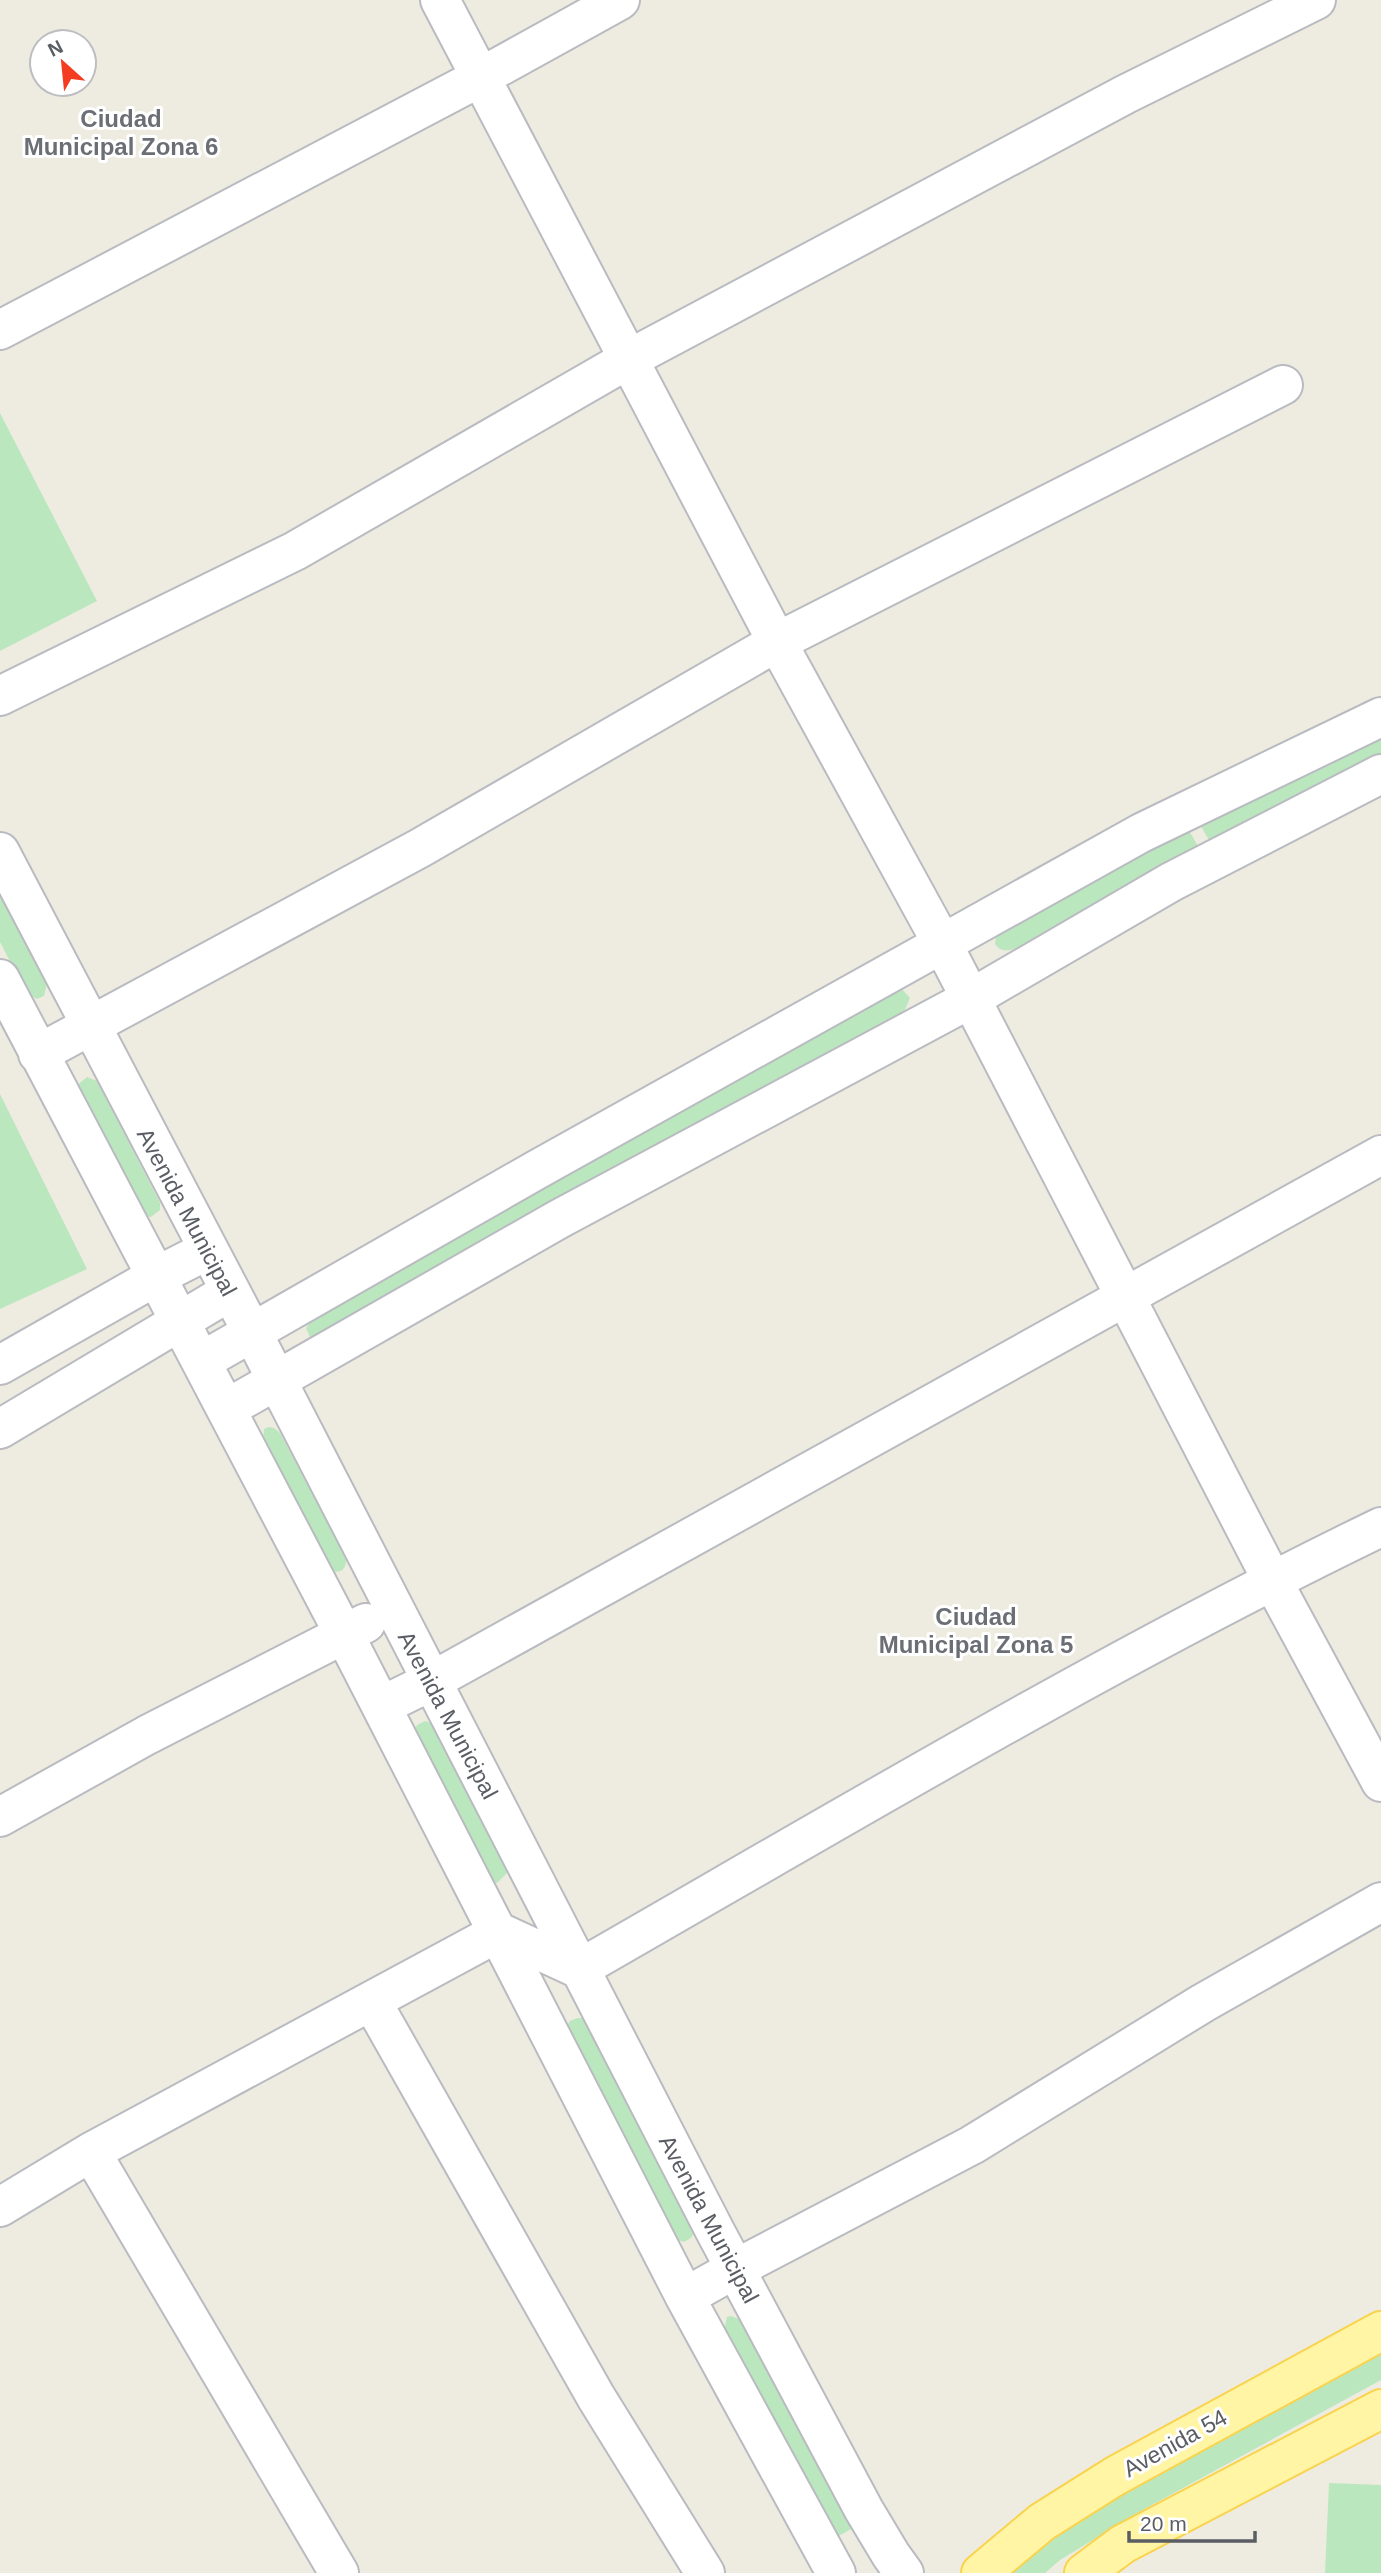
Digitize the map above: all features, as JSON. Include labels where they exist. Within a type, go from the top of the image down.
[{"type":"main road","name":"Avenida 54","points":[[981,2573],[1042,2522],[1115,2476],[1381,2331]]},
{"type":"main road","points":[[1084,2573],[1123,2544],[1381,2409]]},
{"type":"street","points":[[440,0],[777,642],[943,945],[1272,1580],[1381,1782]]},
{"type":"street","points":[[0,330],[479,78],[620,0]]},
{"type":"street","points":[[0,696],[295,551],[627,360],[1126,94],[1317,0]]},
{"type":"street","points":[[38,1054],[420,848],[777,642],[1283,385]]},
{"type":"street","points":[[202,1361],[538,1169],[1141,833],[1381,717]]},
{"type":"street","points":[[226,1409],[559,1219],[970,999],[1171,881],[1381,774]]},
{"type":"street","name":"Avenida Municipal","points":[[0,852],[252,1332],[735,2269],[864,2510],[904,2573]]},
{"type":"street","points":[[0,979],[178,1322],[202,1361],[345,1634],[685,2297],[836,2573]]},
{"type":"street","points":[[381,1706],[432,1681],[776,1492],[1381,1155]]},
{"type":"street","points":[[39,1407],[0,1364],[208,1250]]},
{"type":"street","points":[[0,1429],[229,1292]]},
{"type":"street","points":[[499,1932],[579,1969],[1020,1716],[1272,1580],[1381,1527]]},
{"type":"street","points":[[0,1817],[147,1735],[392,1608]]},
{"type":"street","points":[[685,2297],[972,2145],[1203,2003],[1381,1902]]},
{"type":"street","points":[[0,2207],[91,2152],[499,1932]]},
{"type":"street","points":[[372,2001],[596,2397],[705,2573]]},
{"type":"street","points":[[91,2152],[339,2573]]},
{"type":"green space","points":[[0,413],[97,601],[0,651]]},
{"type":"green space","points":[[1381,732],[1381,757],[1210,842],[1198,821]]},
{"type":"green space","points":[[1187,827],[1199,848],[1019,947],[1006,950],[995,944],[996,935]]},
{"type":"green space","points":[[0,894],[47,984],[44,996],[37,999],[26,993],[0,942]]},
{"type":"green space","points":[[901,988],[910,998],[904,1012],[585,1184],[320,1339],[310,1337],[306,1328],[315,1314]]},
{"type":"green space","points":[[87,1077],[97,1081],[160,1203],[160,1210],[151,1217],[146,1216],[75,1087]]},
{"type":"green space","points":[[0,1094],[87,1269],[0,1309]]},
{"type":"green space","points":[[269,1427],[280,1433],[346,1557],[342,1571],[332,1571],[263,1442],[264,1429]]},
{"type":"green space","points":[[425,1721],[435,1728],[507,1865],[507,1873],[497,1883],[490,1881],[414,1730]]},
{"type":"green space","points":[[584,2018],[694,2233],[684,2242],[673,2235],[566,2027],[570,2021]]},
{"type":"green space","points":[[727,2317],[742,2320],[853,2528],[835,2538],[724,2329]]},
{"type":"green space","points":[[1381,2352],[1381,2380],[1139,2512],[1060,2560],[1045,2573],[1010,2573],[1052,2538],[1126,2492]]},
{"type":"green space","points":[[1329,2483],[1381,2485],[1381,2573],[1325,2573]]},
{"type":"district","name":"Ciudad Municipal Zona 6","points":[[121,133]]},
{"type":"district","name":"Ciudad Municipal Zona 5","points":[[976,1631]]}]
